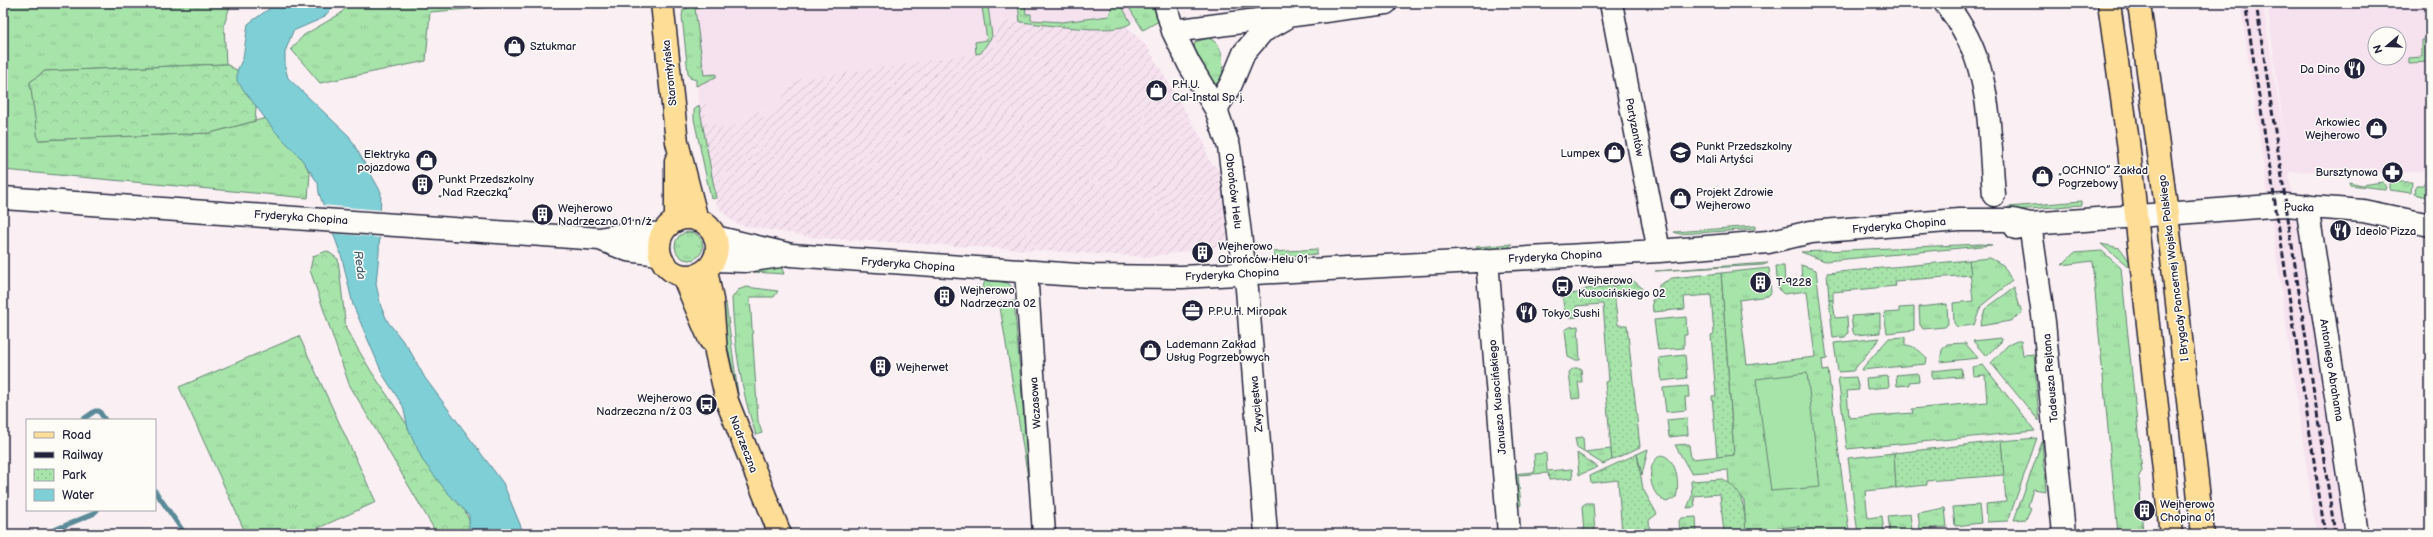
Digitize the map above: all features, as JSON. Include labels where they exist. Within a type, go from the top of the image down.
[{"type":"main road","name":"Staromłyńska","points":[[662,3],[677,142],[697,220]]},
{"type":"main road","points":[[2109,3],[2136,216],[2171,534]]},
{"type":"main road","name":"I Brygady Pancernej Wojska Polskiego","points":[[2139,3],[2167,214],[2203,534]]},
{"type":"main road","name":"Staromłyńska","points":[[665,236],[677,142]]},
{"type":"main road","points":[[686,218],[697,220],[708,226],[715,237],[716,252],[710,265],[695,276],[683,276],[672,272],[664,265],[665,236],[686,218]]},
{"type":"main road","name":"Nadrzeczna","points":[[710,265],[716,352],[727,401],[780,534]]},
{"type":"main road","name":"Nadrzeczna","points":[[683,276],[716,352]]},
{"type":"street","name":"Obrońców Helu","points":[[1164,3],[1173,31],[1189,64],[1216,109],[1229,147],[1245,274]]},
{"type":"street","points":[[1173,31],[1386,3]]},
{"type":"street","name":"Partyzantów","points":[[1611,3],[1659,251]]},
{"type":"street","points":[[1945,3],[1965,31],[1984,79],[1994,195]]},
{"type":"street","points":[[1216,109],[1231,84],[1244,53],[1262,32],[1287,17]]},
{"type":"street","name":"Fryderyka Chopina","points":[[3,198],[311,218],[600,240],[628,250],[665,236]]},
{"type":"street","name":"Pucka","points":[[2167,214],[2285,205],[2363,211],[2430,225]]},
{"type":"street","name":"Antoniego Abrahama","points":[[2307,206],[2357,534]]},
{"type":"street","name":"Fryderyka Chopina","points":[[715,237],[791,255],[1026,271],[1128,276],[1245,274],[1659,251],[1768,242],[1815,245],[1965,234],[2015,228],[2030,224],[2167,214]]},
{"type":"street","name":"Tadeusza Rejtana","points":[[2030,224],[2044,322],[2064,534]]},
{"type":"street","name":"Fryderyka Chopina","points":[[710,265],[791,255]]},
{"type":"street","name":"Janusza Kusocińskiego","points":[[1487,260],[1509,534]]},
{"type":"street","name":"Wczasowa","points":[[1026,271],[1044,534]]},
{"type":"street","name":"Zwycięstwa","points":[[1245,274],[1266,534]]},
{"type":"shaded area","points":[[688,3],[1143,3],[1135,19],[1127,26],[1099,29],[1003,20],[981,53],[774,110],[751,111],[736,125],[707,125],[706,103],[699,105]]},
{"type":"shaded area","points":[[2240,3],[2263,3],[2285,143],[2267,3],[2430,3],[2430,170],[2392,174],[2378,173],[2375,170],[2349,169],[2347,171],[2289,172],[2347,534],[2316,534]]},
{"type":"shaded area","points":[[1003,20],[1099,29],[1126,25],[1148,48],[1205,144],[1208,159],[1219,170],[1228,245],[1149,257],[817,238],[739,225],[730,219],[717,206],[699,105],[706,103],[707,125],[736,125],[751,111],[774,110],[794,80],[981,53]]},
{"type":"green space","points":[[3,3],[231,3],[224,25],[226,64],[45,71],[30,82],[39,140],[210,133],[274,116],[291,133],[310,174],[308,198],[3,170]]},
{"type":"green space","points":[[350,3],[520,3],[520,5],[430,12],[426,61],[320,83],[291,49],[304,35],[340,14]]},
{"type":"green space","points":[[687,3],[707,5],[707,7],[695,9],[704,75],[716,74],[716,77],[696,86],[696,80],[690,78],[688,73],[682,16],[683,10],[688,8]]},
{"type":"green space","points":[[1018,3],[1025,3],[1026,14],[1031,14],[1031,20],[1062,22],[1109,16],[1113,3],[1120,3],[1131,23],[1123,27],[1111,29],[1095,29],[1020,22]]},
{"type":"green space","points":[[1126,3],[1155,3],[1159,21],[1143,30]]},
{"type":"green space","points":[[988,6],[992,36],[981,53],[976,54],[975,42],[987,40],[982,7]]},
{"type":"green space","points":[[1208,38],[1218,45],[1222,55],[1222,79],[1215,85],[1213,85],[1194,50],[1195,42]]},
{"type":"green space","points":[[2422,40],[2430,40],[2430,62],[2409,63],[2409,58],[2422,57]]},
{"type":"green space","points":[[226,64],[258,82],[255,121],[210,133],[38,140],[30,82],[45,71]]},
{"type":"green space","points":[[699,105],[716,198],[711,199],[694,119],[694,110]]},
{"type":"green space","points":[[2425,181],[2430,181],[2430,198],[2415,194],[2416,185],[2423,185]]},
{"type":"green space","points":[[2349,182],[2362,185],[2383,182],[2386,185],[2385,189],[2350,185]]},
{"type":"green space","points":[[2390,182],[2412,182],[2411,193],[2390,190]]},
{"type":"green space","points":[[2082,201],[2082,205],[2014,210],[2008,209],[2008,207]]},
{"type":"green space","points":[[1755,226],[1755,229],[1680,234],[1674,232]]},
{"type":"green space","points":[[689,232],[699,236],[703,246],[699,256],[689,260],[679,256],[675,246],[679,236]]},
{"type":"green space","points":[[1512,244],[1507,249],[1479,251],[1476,247]]},
{"type":"green space","points":[[1981,244],[1992,245],[1825,261],[1801,252]]},
{"type":"green space","points":[[2101,244],[2120,248],[2133,266],[2129,267]]},
{"type":"green space","points":[[1317,249],[1317,254],[1274,257],[1274,252]]},
{"type":"green space","points":[[327,251],[338,259],[346,329],[371,371],[465,511],[475,534],[437,534],[349,384],[310,270],[313,256]]},
{"type":"green space","points":[[2102,251],[2121,268],[2142,471],[2139,476],[2143,534],[2118,534],[2092,261],[2062,265],[2074,253]]},
{"type":"green space","points":[[1990,258],[2003,265],[2012,281],[1981,306],[1974,325],[1957,327],[1954,323],[1953,303],[1973,301],[1969,260]]},
{"type":"green space","points":[[1969,260],[1971,275],[1895,281],[1896,286],[1833,292],[1833,300],[1829,300],[1827,273]]},
{"type":"green space","points":[[1768,263],[1763,265],[1655,271]]},
{"type":"green space","points":[[1801,265],[1816,270],[1827,359],[1822,360],[1823,371],[1828,370],[1849,531],[1848,534],[1746,534],[1744,501],[1729,483],[1728,470],[1691,473],[1675,445],[1689,444],[1691,459],[1734,455],[1721,273],[1769,268],[1771,293],[1768,296],[1739,300],[1747,365],[1815,357],[1807,291],[1784,294],[1778,289],[1776,266],[1784,266],[1785,284],[1802,283]]},
{"type":"green space","points":[[781,266],[784,274],[753,272],[751,270]]},
{"type":"green space","points":[[1721,273],[1734,455],[1717,457],[1712,396],[1716,396],[1711,335],[1714,334],[1711,295],[1684,297],[1685,309],[1653,312],[1652,300],[1660,299],[1659,285],[1672,278]]},
{"type":"green space","points":[[1630,278],[1641,287],[1642,290],[1614,294],[1613,286],[1623,284]]},
{"type":"green space","points":[[993,280],[1008,283],[1015,290],[982,289],[985,281]]},
{"type":"green space","points":[[1613,286],[1618,325],[1627,325],[1640,447],[1612,460],[1605,382],[1609,381],[1603,304],[1576,306],[1577,317],[1569,318],[1565,315],[1562,295],[1577,293],[1586,289]]},
{"type":"green space","points":[[746,287],[778,291],[774,297],[750,297],[758,421],[762,433],[756,435],[742,384],[733,315],[732,298],[738,290]]},
{"type":"green space","points":[[2014,288],[2022,313],[2010,321],[1980,326],[1985,309]]},
{"type":"green space","points":[[1829,300],[1833,300],[1835,318],[1847,317],[1848,333],[1845,337],[1833,338]]},
{"type":"green space","points":[[999,301],[1014,301],[1030,490]]},
{"type":"green space","points":[[718,303],[726,303],[738,394]]},
{"type":"green space","points":[[1947,304],[1948,324],[1945,327],[1923,329],[1920,325],[1919,307]]},
{"type":"green space","points":[[1914,307],[1914,330],[1887,333],[1884,313],[1899,312],[1899,308]]},
{"type":"green space","points":[[1880,314],[1880,333],[1855,335],[1853,332],[1851,316]]},
{"type":"green space","points":[[1686,317],[1687,335],[1684,335],[1684,348],[1658,350],[1654,320]]},
{"type":"green space","points":[[1578,326],[1580,360],[1574,360],[1568,357],[1565,330],[1570,327]]},
{"type":"green space","points":[[299,336],[376,502],[305,534],[246,534],[179,387]]},
{"type":"green space","points":[[1905,337],[1905,345],[1908,345],[1922,353],[1927,358],[1926,364],[1861,370],[1889,338]]},
{"type":"green space","points":[[1880,338],[1853,371],[1838,372],[1834,343]]},
{"type":"green space","points":[[2002,339],[2001,342],[1986,356],[1973,341]]},
{"type":"green space","points":[[2021,341],[2023,355],[2034,354],[2039,421],[1991,363],[2008,345]]},
{"type":"green space","points":[[1965,343],[1978,358],[1940,362],[1942,350],[1947,344]]},
{"type":"green space","points":[[1685,355],[1687,378],[1662,381],[1659,358]]},
{"type":"green space","points":[[1983,365],[2035,431],[1847,449],[1838,378],[1856,377],[1859,390],[1847,391],[1849,418],[1913,413],[1912,409],[1987,402],[1985,375],[1973,376],[1972,367]]},
{"type":"green space","points":[[1574,368],[1581,368],[1582,382],[1578,382],[1580,398],[1572,399],[1569,372]]},
{"type":"green space","points":[[1961,368],[1962,377],[1932,379],[1932,371]]},
{"type":"green space","points":[[1807,373],[1820,487],[1771,491],[1756,379]]},
{"type":"green space","points":[[1918,373],[1919,381],[1909,382],[1909,385],[1897,386],[1896,375]]},
{"type":"green space","points":[[1888,376],[1889,387],[1867,389],[1866,378]]},
{"type":"green space","points":[[1688,386],[1689,397],[1685,397],[1686,410],[1666,412],[1663,388]]},
{"type":"green space","points":[[1687,418],[1688,435],[1669,437],[1667,420]]},
{"type":"green space","points":[[1583,437],[1584,452],[1611,449],[1612,460],[1603,464],[1577,448],[1575,438]]},
{"type":"green space","points":[[2037,438],[2008,521],[1987,522],[1986,504],[2006,502],[2001,441]]},
{"type":"green space","points":[[2001,441],[2004,475],[1927,481],[1927,485],[1896,488],[1894,453]]},
{"type":"green space","points":[[2042,442],[2046,491],[2033,489],[2028,506],[2031,508],[2026,519],[2014,520]]},
{"type":"green space","points":[[1648,449],[1642,475],[1637,454]]},
{"type":"green space","points":[[1546,453],[1547,471],[1572,469],[1573,478],[1549,480],[1548,473],[1518,475],[1521,505],[1518,507],[1511,474],[1535,472],[1534,454]]},
{"type":"green space","points":[[1577,453],[1598,467],[1579,475]]},
{"type":"green space","points":[[1894,453],[1896,488],[1865,491],[1868,518],[1882,516],[1884,533],[1858,534],[1848,458]]},
{"type":"green space","points":[[1637,454],[1643,489],[1657,514],[1649,520],[1650,534],[1622,534],[1618,480],[1591,483],[1590,476]]},
{"type":"green space","points":[[1661,455],[1671,461],[1674,466],[1678,486],[1676,497],[1667,502],[1656,494],[1651,480],[1652,465]]},
{"type":"green space","points":[[1722,479],[1736,489],[1740,496],[1744,510],[1746,534],[1724,534],[1720,494],[1694,496],[1695,507],[1687,508],[1692,496],[1691,481]]},
{"type":"green space","points":[[1586,503],[1593,503],[1595,534],[1584,534],[1582,506]]},
{"type":"green space","points":[[1979,505],[1981,523],[1955,526],[1953,507]]},
{"type":"green space","points":[[1945,508],[1947,527],[1920,529],[1918,513]]},
{"type":"green space","points":[[1910,514],[1912,530],[1890,533],[1888,516]]},
{"type":"green space","points":[[1696,517],[1697,534],[1680,534],[1679,521],[1681,518]]},
{"type":"green space","points":[[1799,526],[1799,534],[1755,534],[1755,530]]},
{"type":"water","name":"Reda","points":[[277,3],[336,3],[323,18],[293,31],[285,52],[285,67],[288,78],[349,136],[381,192],[379,253],[376,284],[381,307],[388,322],[409,349],[425,378],[503,483],[524,534],[469,534],[469,515],[447,492],[423,461],[408,428],[403,406],[383,375],[353,305],[342,258],[319,193],[318,183],[300,157],[274,130],[237,81],[237,71],[243,58],[248,24]]},
{"type":"pier","points":[[320,205],[382,210],[382,238],[329,233]]},
{"type":"waterway","points":[[83,419],[95,411],[99,411],[104,419]]},
{"type":"waterway","points":[[156,492],[185,534]]},
{"type":"waterway","points":[[44,534],[93,514],[96,511]]},
{"type":"railway","points":[[2245,3],[2325,534]]},
{"type":"railway","points":[[2256,3],[2335,534]]},
{"type":"place","name":"Sztukmar","points":[[515,46]]},
{"type":"place","name":"Da Dino","points":[[2355,69]]},
{"type":"place","name":"P.H.U. Cal-Instal Sp. j.","points":[[1157,90]]},
{"type":"place","name":"Arkowiec Wejherowo","points":[[2376,128]]},
{"type":"place","name":"Punkt Przedszkolny Mali Artyści","points":[[1681,152]]},
{"type":"place","name":"Lumpex","points":[[1615,153]]},
{"type":"place","name":"Elektryka pojazdowa","points":[[426,160]]},
{"type":"place","name":"Bursztynowa","points":[[2393,172]]},
{"type":"place","name":"„OCHNIO” Zakład Pogrzebowy","points":[[2043,176]]},
{"type":"place","name":"Punkt Przedszkolny „Nad Rzeczką”","points":[[423,185]]},
{"type":"place","name":"Projekt Zdrowie Wejherowo","points":[[1680,198]]},
{"type":"place","name":"Wejherowo Nadrzeczna 01 n/ż","points":[[543,214]]},
{"type":"place","name":"Ideolo Pizza","points":[[2341,231]]},
{"type":"place","name":"Wejherowo Obrońców Helu 01","points":[[1202,252]]},
{"type":"place","name":"T-9228","points":[[1760,282]]},
{"type":"place","name":"Wejherowo Kusocińskiego 02","points":[[1563,286]]},
{"type":"place","name":"Wejherowo Nadrzeczna 02","points":[[944,296]]},
{"type":"place","name":"P.P.U.H. Miropak","points":[[1192,311]]},
{"type":"place","name":"Tokyo Sushi","points":[[1526,313]]},
{"type":"place","name":"Lademann Zakład Usług Pogrzebowych","points":[[1151,350]]},
{"type":"place","name":"Wejherwet","points":[[881,367]]},
{"type":"place","name":"Wejherowo Nadrzeczna n/ż 03","points":[[707,404]]},
{"type":"place","name":"Wejherowo Chopina 01","points":[[2145,510]]}]
